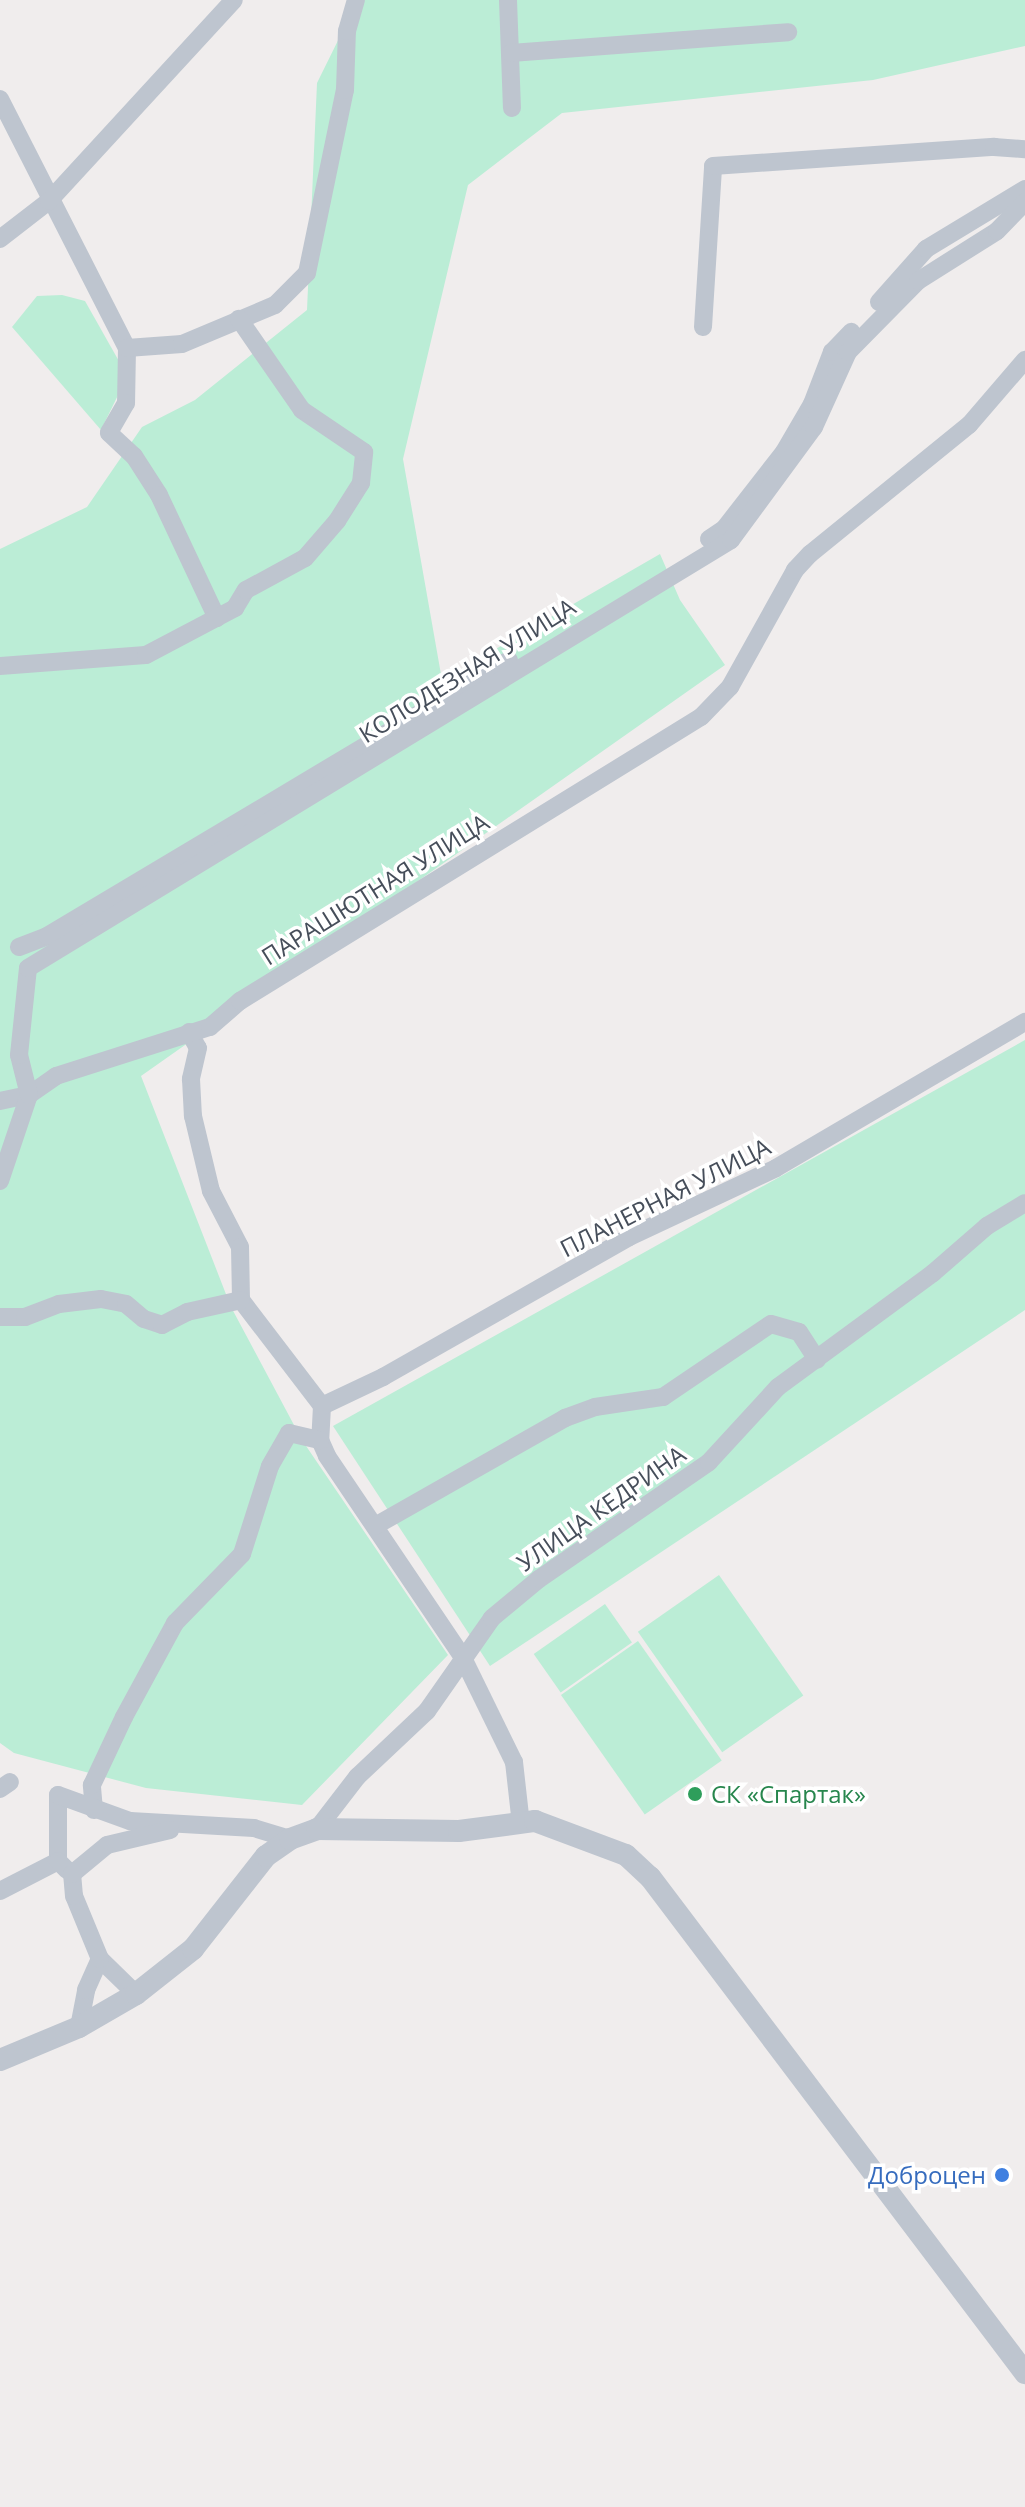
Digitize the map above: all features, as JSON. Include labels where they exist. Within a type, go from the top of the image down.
[{"type":"street","points":[[0,239],[49,201],[234,0]]},
{"type":"street","points":[[127,348],[182,344],[293,291],[315,252],[356,0]]},
{"type":"street","points":[[508,0],[512,108]]},
{"type":"street","points":[[511,53],[788,32]]},
{"type":"street","points":[[0,99],[49,201],[127,348],[126,403],[109,433],[134,456],[159,495],[217,618]]},
{"type":"street","points":[[703,327],[713,166],[994,147],[1025,149]]},
{"type":"street","name":"КОЛОДЕЗНАЯ УЛИЦА","points":[[19,947],[47,936],[724,529],[784,452],[812,404],[832,352],[926,249],[1025,189]]},
{"type":"street","name":"КОЛОДЕЗНАЯ УЛИЦА","points":[[29,1095],[19,1055],[28,968],[731,540],[814,427],[848,352],[918,281],[997,231],[1025,202]]},
{"type":"street","points":[[0,666],[146,655],[235,608],[246,590],[305,558],[361,483],[364,452],[302,410],[239,319]]},
{"type":"street","name":"ПАРАШЮТНАЯ УЛИЦА","points":[[29,1095],[56,1076],[210,1027],[240,1001],[701,717],[730,687],[803,562],[969,425],[1025,360]]},
{"type":"street","name":"ПЛАНЕРНАЯ УЛИЦА","points":[[322,1406],[383,1377],[629,1237],[776,1168],[1025,1022]]},
{"type":"street","points":[[189,1032],[198,1048],[191,1079],[193,1116],[211,1191],[240,1247],[241,1300],[322,1406],[320,1440],[463,1658],[514,1762],[521,1824]]},
{"type":"street","points":[[0,1101],[29,1095]]},
{"type":"street","points":[[0,1181],[29,1095]]},
{"type":"street","name":"УЛИЦА КЕДРИНА","points":[[317,1829],[357,1777],[427,1711],[492,1618],[539,1579],[709,1462],[778,1387],[817,1360],[987,1226],[1025,1203]]},
{"type":"street","points":[[0,1317],[25,1317],[59,1304],[101,1299],[126,1304],[144,1319],[162,1325],[187,1312],[241,1300]]},
{"type":"street","points":[[375,1526],[565,1418],[595,1407],[663,1397],[771,1324],[799,1332],[817,1360]]},
{"type":"street","points":[[94,1810],[92,1785],[124,1717],[175,1623],[242,1554],[270,1466],[289,1433],[320,1440]]},
{"type":"street","points":[[136,1994],[100,1959],[74,1896],[65,1868],[58,1795],[130,1821],[254,1828],[290,1839]]},
{"type":"street","points":[[0,2060],[79,2027],[136,1994],[193,1949],[266,1856],[290,1839],[317,1829],[459,1831],[535,1821],[626,1855],[650,1877],[1025,2373]]},
{"type":"street","points":[[0,1891],[65,1868],[107,1845],[189,1826]]},
{"type":"street","points":[[79,2027],[86,1990],[100,1959]]},
{"type":"green space","points":[[358,0],[1025,0],[1025,46],[873,80],[562,113],[468,185],[403,459],[442,680],[660,554],[680,600],[725,665],[141,1076],[231,1307],[302,1440],[448,1655],[302,1805],[146,1788],[14,1753],[0,1743],[0,549],[87,507],[142,427],[195,400],[307,310],[317,83]]},
{"type":"green space","points":[[62,295],[85,301],[120,363],[121,389],[101,430],[12,327],[37,296]]},
{"type":"green space","points":[[1025,1040],[1025,1310],[490,1666],[333,1426]]},
{"type":"green space","points":[[719,1575],[803,1695],[722,1752],[638,1632]]},
{"type":"green space","points":[[605,1604],[632,1643],[561,1692],[534,1654]]},
{"type":"green space","points":[[638,1641],[722,1761],[645,1815],[561,1695]]},
{"type":"place","name":"СК «Спартак»","points":[[695,1794]]},
{"type":"place","name":"Доброцен","points":[[1002,2175]]}]
